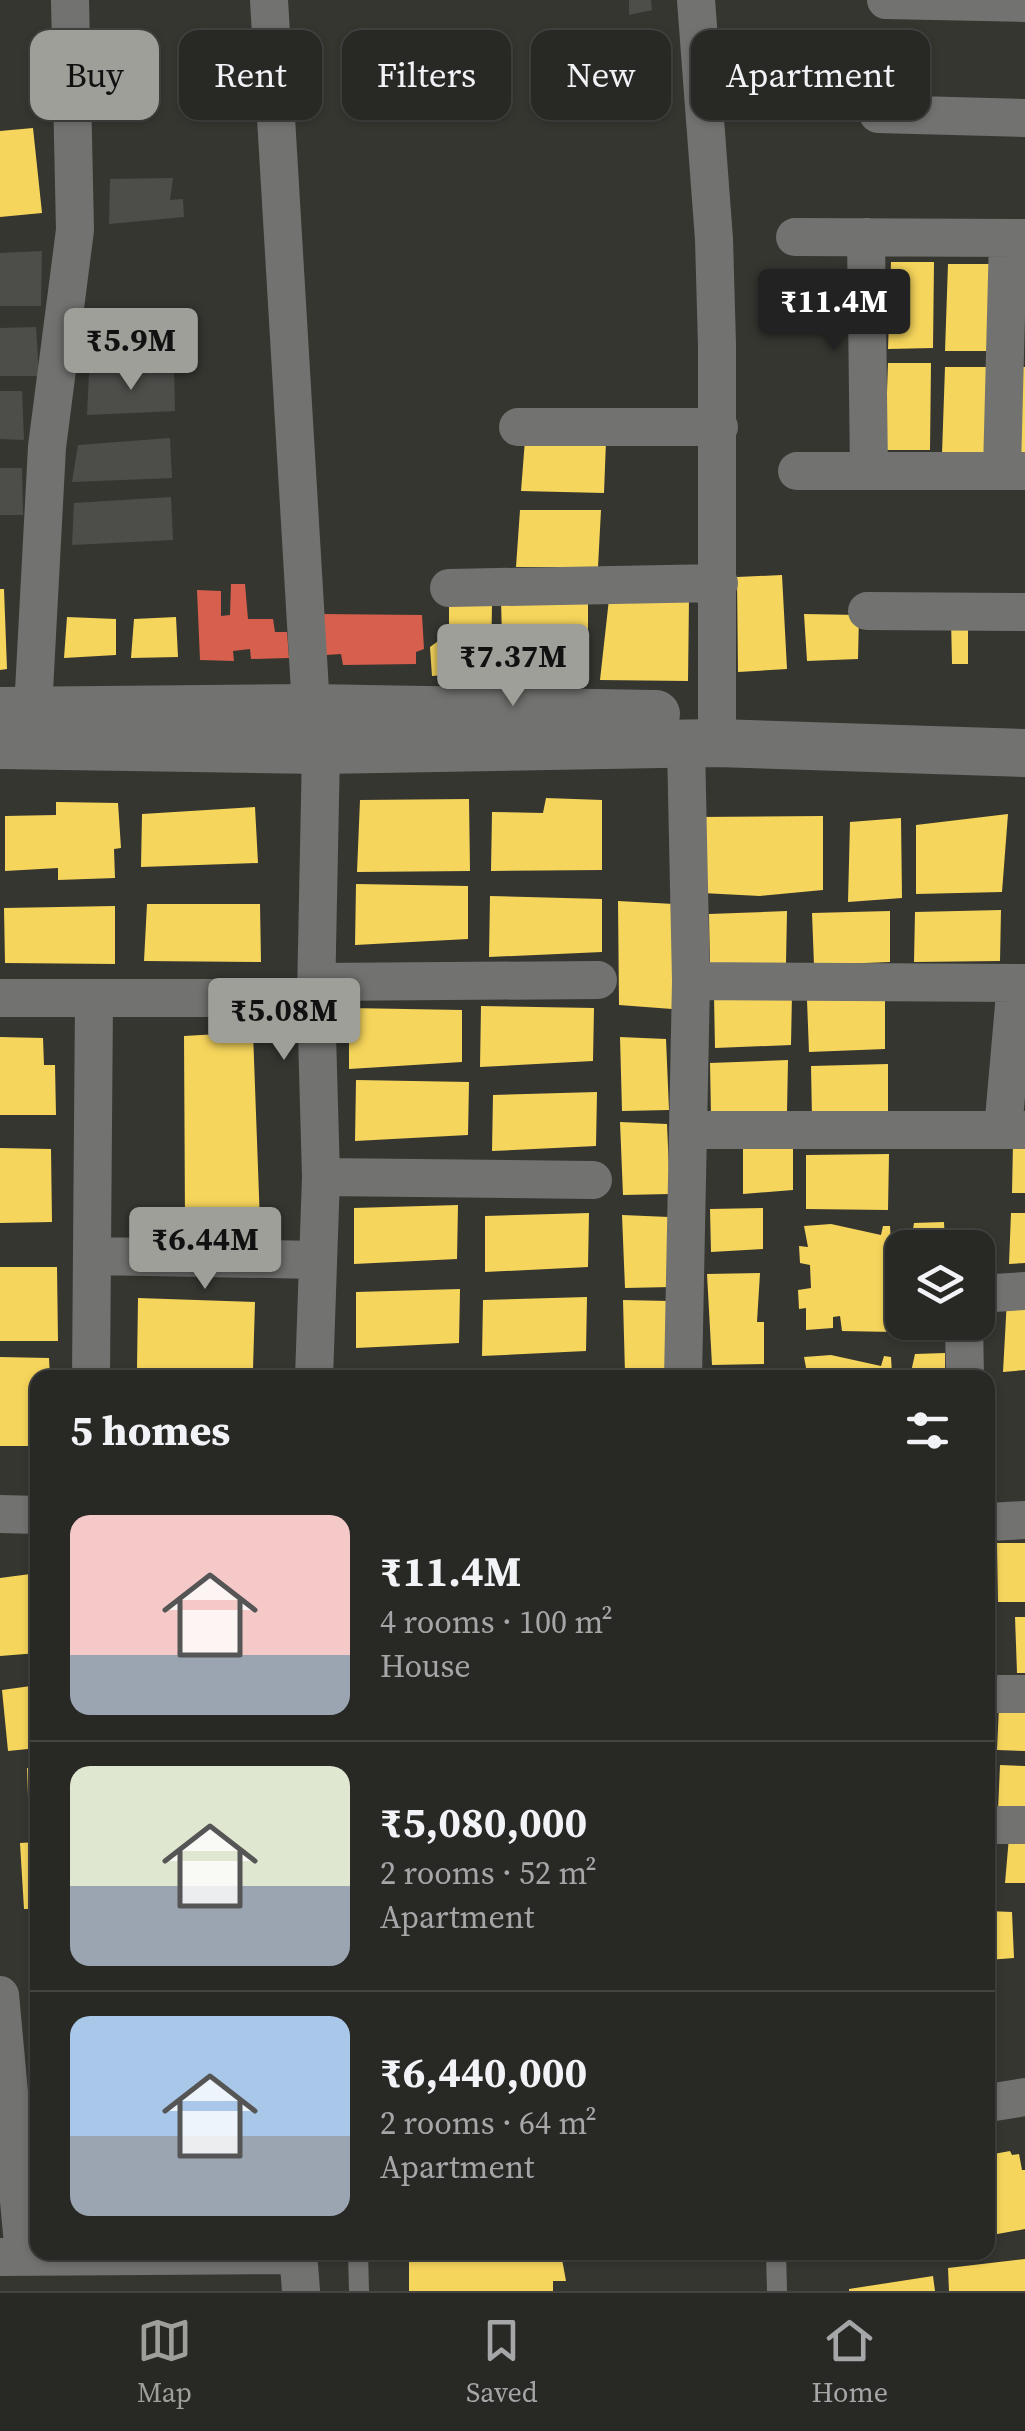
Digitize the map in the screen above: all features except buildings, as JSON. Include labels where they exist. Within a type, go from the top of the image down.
[{"type":"street","points":[[70,0],[75,230],[17,711],[316,729],[707,735],[1025,753]]},
{"type":"street","points":[[269,0],[316,729],[316,990],[322,1177],[314,1370]]},
{"type":"street","points":[[683,1370],[691,981],[719,583],[714,239],[696,0]]},
{"type":"street","points":[[886,0],[1025,3]]},
{"type":"street","points":[[930,115],[1025,118]]},
{"type":"street","points":[[795,237],[1017,238],[1014,470],[797,471]]},
{"type":"street","points":[[866,237],[869,469]]},
{"type":"street","points":[[518,428],[719,427]]},
{"type":"street","points":[[449,588],[719,583]]},
{"type":"street","points":[[867,611],[1025,612]]},
{"type":"street","points":[[707,735],[1025,725]]},
{"type":"street","points":[[0,745],[316,729]]},
{"type":"street","points":[[0,998],[598,980]]},
{"type":"street","points":[[689,1130],[1014,1130],[1021,983],[691,981]]},
{"type":"street","points":[[91,1370],[94,998]]},
{"type":"street","points":[[322,1177],[592,1180]]},
{"type":"street","points":[[94,1256],[317,1260]]},
{"type":"street","points":[[995,1293],[1025,1291]]},
{"type":"street","points":[[964,1340],[964,1370]]},
{"type":"street","points":[[0,1514],[30,1515]]},
{"type":"street","points":[[995,1522],[1025,1520]]},
{"type":"street","points":[[995,1694],[1025,1694]]},
{"type":"street","points":[[995,1825],[1025,1825]]},
{"type":"street","points":[[0,1995],[12,2256]]},
{"type":"street","points":[[995,2101],[1025,2098]]},
{"type":"street","points":[[127,2260],[299,2266]]},
{"type":"lane","points":[[358,2260],[360,2291]]},
{"type":"lane","points":[[776,2260],[777,2291]]}]
